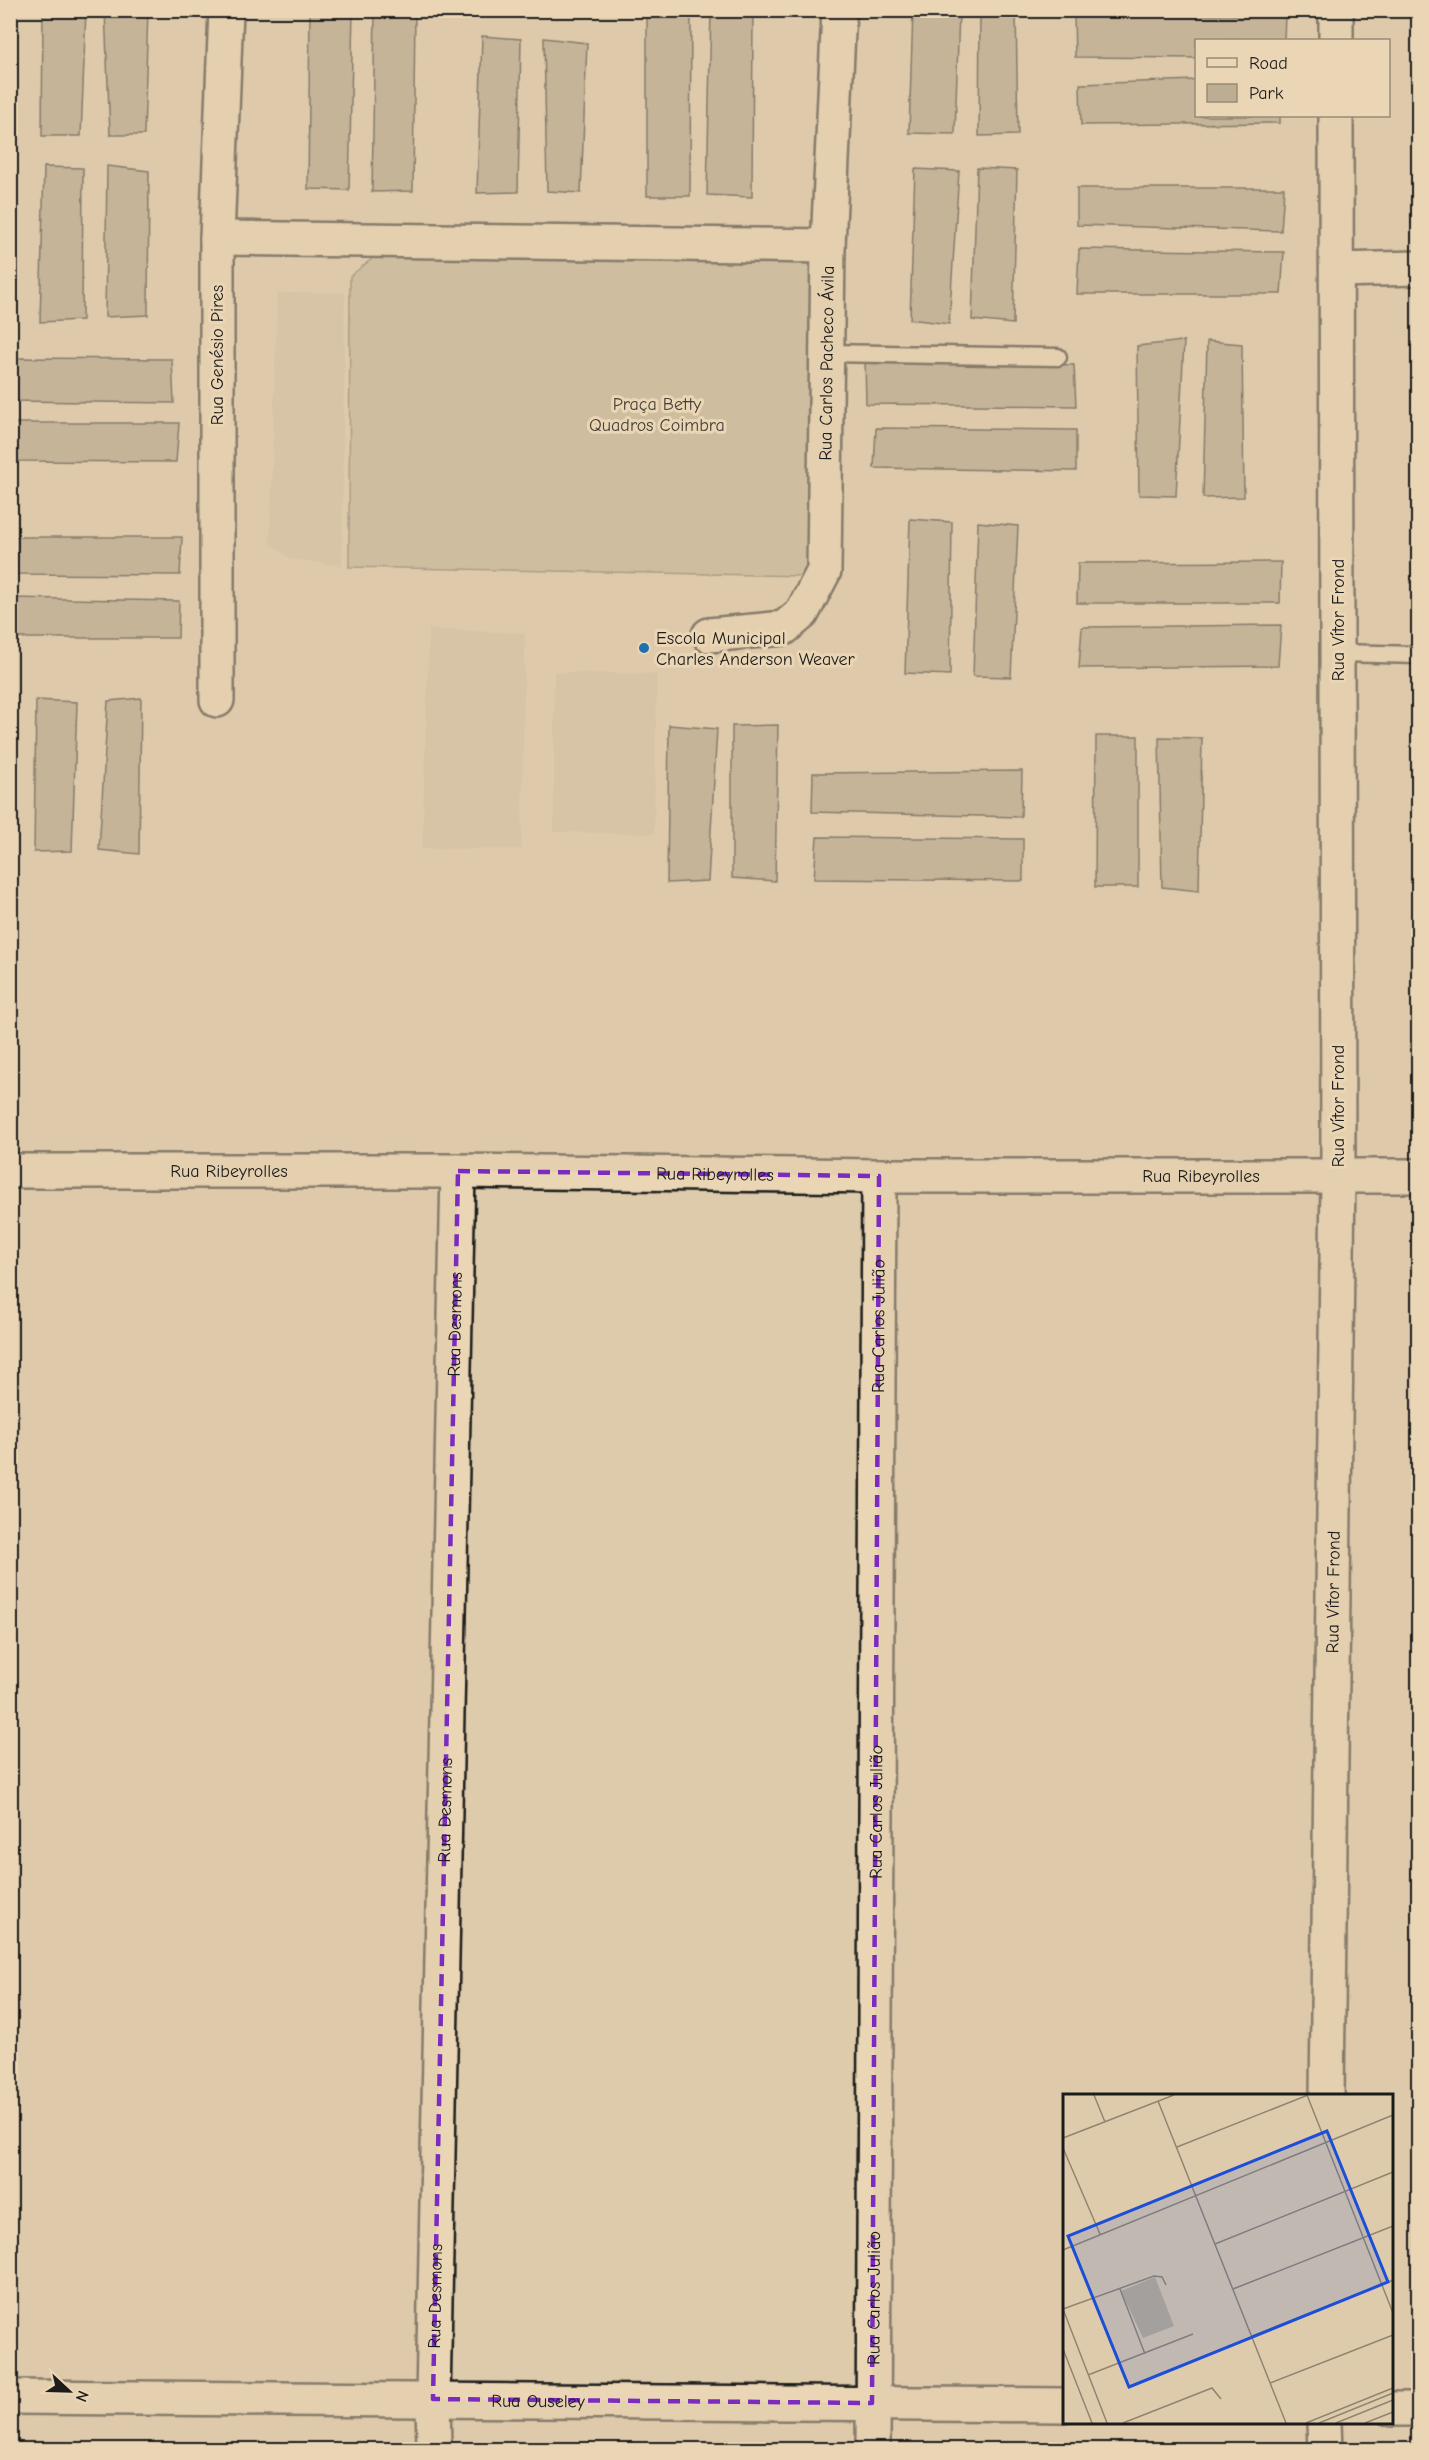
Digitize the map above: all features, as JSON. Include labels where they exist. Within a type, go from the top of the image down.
[{"type":"street","name":"Rua Genésio Pires","points":[[218,700],[217,238],[226,10]]},
{"type":"street","name":"Rua Carlos Pacheco Ávila","points":[[709,635],[784,628],[802,613],[824,571],[828,246],[839,10]]},
{"type":"street","points":[[1336,10],[1336,39]]},
{"type":"street","name":"Rua Vítor Frond","points":[[1327,2094],[1338,1175],[1336,117]]},
{"type":"street","points":[[217,238],[828,246]]},
{"type":"street","points":[[1337,270],[1419,268]]},
{"type":"street","name":"Rua Ribeyrolles","points":[[10,1171],[458,1170],[879,1176],[1419,1176]]},
{"type":"street","name":"Rua Desmons","points":[[434,2450],[433,2399],[458,1170]]},
{"type":"street","name":"Rua Carlos Julião","points":[[873,2450],[879,1176]]},
{"type":"street","name":"Rua Ouseley","points":[[10,2397],[1063,2405]]},
{"type":"street","points":[[1393,2409],[1419,2409]]},
{"type":"street","points":[[1324,2424],[1325,2450]]},
{"type":"lane","points":[[826,353],[1058,357]]},
{"type":"lane","points":[[1338,653],[1419,655]]},
{"type":"highlighted area","points":[[458,1171],[879,1176],[872,2403],[433,2399]]},
{"type":"shaded area","points":[[345,292],[342,566],[290,559],[270,543],[277,293]]},
{"type":"shaded area","points":[[429,629],[525,633],[522,849],[422,849]]},
{"type":"shaded area","points":[[554,672],[657,674],[654,834],[554,832]]},
{"type":"green space","name":"Praça Betty Quadros Coimbra","points":[[377,255],[806,256],[819,283],[814,548],[804,576],[349,567],[350,276]]},
{"type":"building","points":[[43,10],[86,10],[81,136],[42,136]]},
{"type":"building","points":[[105,10],[148,10],[144,135],[110,135]]},
{"type":"building","points":[[310,10],[353,10],[349,190],[308,189]]},
{"type":"building","points":[[375,10],[415,10],[413,191],[372,192]]},
{"type":"building","points":[[647,10],[691,10],[690,196],[647,196]]},
{"type":"building","points":[[711,10],[753,10],[752,197],[707,195]]},
{"type":"building","points":[[913,10],[959,10],[955,134],[909,133]]},
{"type":"building","points":[[980,10],[1016,10],[1018,135],[979,136]]},
{"type":"building","points":[[1074,15],[1285,15],[1284,39],[1195,39],[1195,58],[1075,57]]},
{"type":"building","points":[[482,36],[521,39],[518,192],[477,193]]},
{"type":"building","points":[[544,38],[587,43],[581,193],[547,191]]},
{"type":"building","points":[[1195,80],[1195,117],[1280,117],[1280,123],[1081,125],[1080,84]]},
{"type":"building","points":[[107,166],[149,171],[148,315],[105,317]]},
{"type":"building","points":[[44,167],[83,168],[82,320],[40,322]]},
{"type":"building","points":[[977,168],[1017,170],[1013,324],[972,320]]},
{"type":"building","points":[[915,169],[959,171],[949,324],[910,319]]},
{"type":"building","points":[[1077,188],[1284,188],[1281,231],[1077,225]]},
{"type":"building","points":[[1079,249],[1284,252],[1281,294],[1077,294]]},
{"type":"building","points":[[1415,326],[1418,326],[1418,370],[1412,370]]},
{"type":"building","points":[[1184,341],[1176,496],[1139,495],[1137,346]]},
{"type":"building","points":[[1207,341],[1242,344],[1244,497],[1203,498]]},
{"type":"building","points":[[10,358],[172,359],[174,403],[10,401]]},
{"type":"building","points":[[865,360],[1074,365],[1076,406],[866,404]]},
{"type":"building","points":[[1417,392],[1418,433],[1413,433]]},
{"type":"building","points":[[10,423],[179,423],[176,462],[10,461]]},
{"type":"building","points":[[876,428],[1076,430],[1076,471],[874,468]]},
{"type":"building","points":[[910,519],[952,522],[950,675],[905,673]]},
{"type":"building","points":[[978,522],[1018,526],[1011,677],[973,676]]},
{"type":"building","points":[[10,537],[182,537],[180,575],[10,574]]},
{"type":"building","points":[[1281,562],[1280,603],[1077,603],[1078,563]]},
{"type":"building","points":[[10,598],[179,601],[178,638],[10,638]]},
{"type":"building","points":[[1281,625],[1278,666],[1079,668],[1082,627]]},
{"type":"building","points":[[141,698],[139,854],[99,850],[108,701]]},
{"type":"building","points":[[36,700],[77,702],[72,851],[34,852]]},
{"type":"building","points":[[669,725],[717,729],[708,881],[667,883]]},
{"type":"building","points":[[778,725],[775,881],[732,878],[732,726]]},
{"type":"building","points":[[1096,736],[1138,736],[1138,887],[1095,887]]},
{"type":"building","points":[[1159,737],[1202,738],[1199,891],[1162,887]]},
{"type":"building","points":[[1022,771],[1021,817],[812,812],[813,773]]},
{"type":"building","points":[[817,837],[1023,839],[1023,881],[814,879]]},
{"type":"place","name":"Escola Municipal Charles Anderson Weaver","points":[[644,648]]}]
